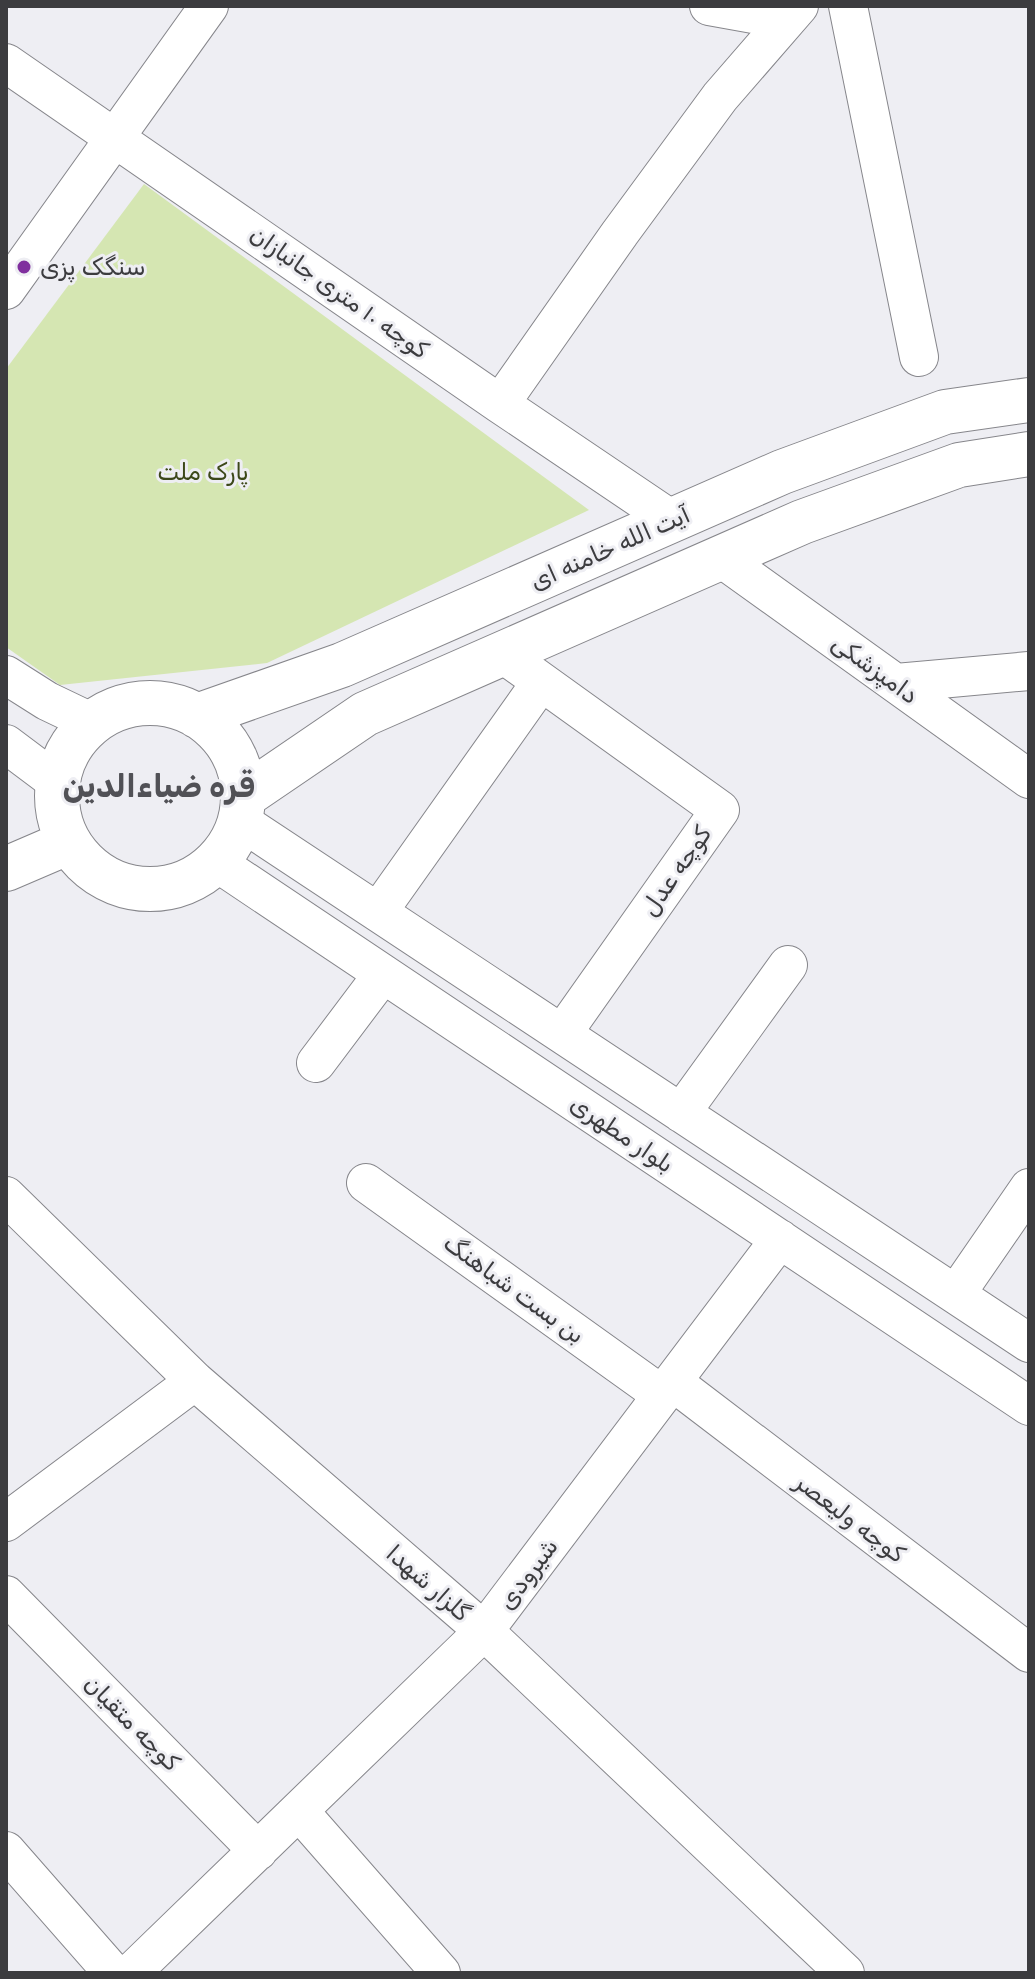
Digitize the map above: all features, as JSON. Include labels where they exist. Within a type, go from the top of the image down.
[{"type":"main road","name":"آیت الله خامنه ای","points":[[197,716],[342,665],[782,472],[945,412],[1029,400]]},
{"type":"main road","points":[[241,809],[365,714],[802,522],[959,465],[1029,454]]},
{"type":"main road","points":[[150,703],[174,706],[197,716],[216,731],[231,750],[240,772],[241,809],[230,843],[216,862],[196,877],[174,886],[150,889],[125,886],[103,876],[84,861],[69,842],[60,819],[58,783],[69,749],[93,723],[126,706],[150,703]]},
{"type":"main road","points":[[6,869],[69,842]]},
{"type":"street","points":[[6,290],[209,6]]},
{"type":"street","points":[[709,6],[793,13]]},
{"type":"street","points":[[848,6],[919,357]]},
{"type":"street","points":[[500,404],[720,97],[793,13]]},
{"type":"street","name":"کوچه ۱۰ متری جانبازان","points":[[6,63],[672,520]]},
{"type":"street","name":"دامپزشکی","points":[[721,558],[1029,779]]},
{"type":"street","name":"کوچه عدل","points":[[503,654],[720,810],[562,1034]]},
{"type":"street","points":[[896,683],[1029,671]]},
{"type":"street","points":[[6,675],[47,701],[93,723]]},
{"type":"street","points":[[378,912],[541,682]]},
{"type":"street","points":[[6,744],[58,783]]},
{"type":"street","name":"بلوار مطهری","points":[[241,809],[378,912],[1029,1343]]},
{"type":"street","name":"بلوار مطهری","points":[[216,862],[1029,1406]]},
{"type":"street","points":[[681,1113],[788,965]]},
{"type":"street","points":[[316,1063],[383,974]]},
{"type":"street","name":"بن بست شباهنگ","points":[[366,1183],[668,1388]]},
{"type":"street","points":[[956,1294],[1029,1188]]},
{"type":"street","name":"گلزار شهدا","points":[[6,1196],[195,1381],[484,1631],[845,1973]]},
{"type":"street","name":"شیرودی","points":[[131,1973],[484,1631],[780,1239]]},
{"type":"street","points":[[6,1522],[195,1381]]},
{"type":"street","name":"کوچه ولیعصر","points":[[668,1388],[1029,1653]]},
{"type":"street","name":"کوچه متقیان","points":[[6,1595],[258,1851]]},
{"type":"street","points":[[299,1811],[441,1973]]},
{"type":"street","points":[[6,1851],[113,1973]]},
{"type":"green space","name":"پارک ملت","points":[[144,184],[589,510],[267,663],[60,685],[6,647],[6,369]]},
{"type":"place","name":"سنگک پزی","points":[[24,267]]},
{"type":"district","name":"قره ضیاءالدین","points":[[159,786]]}]
